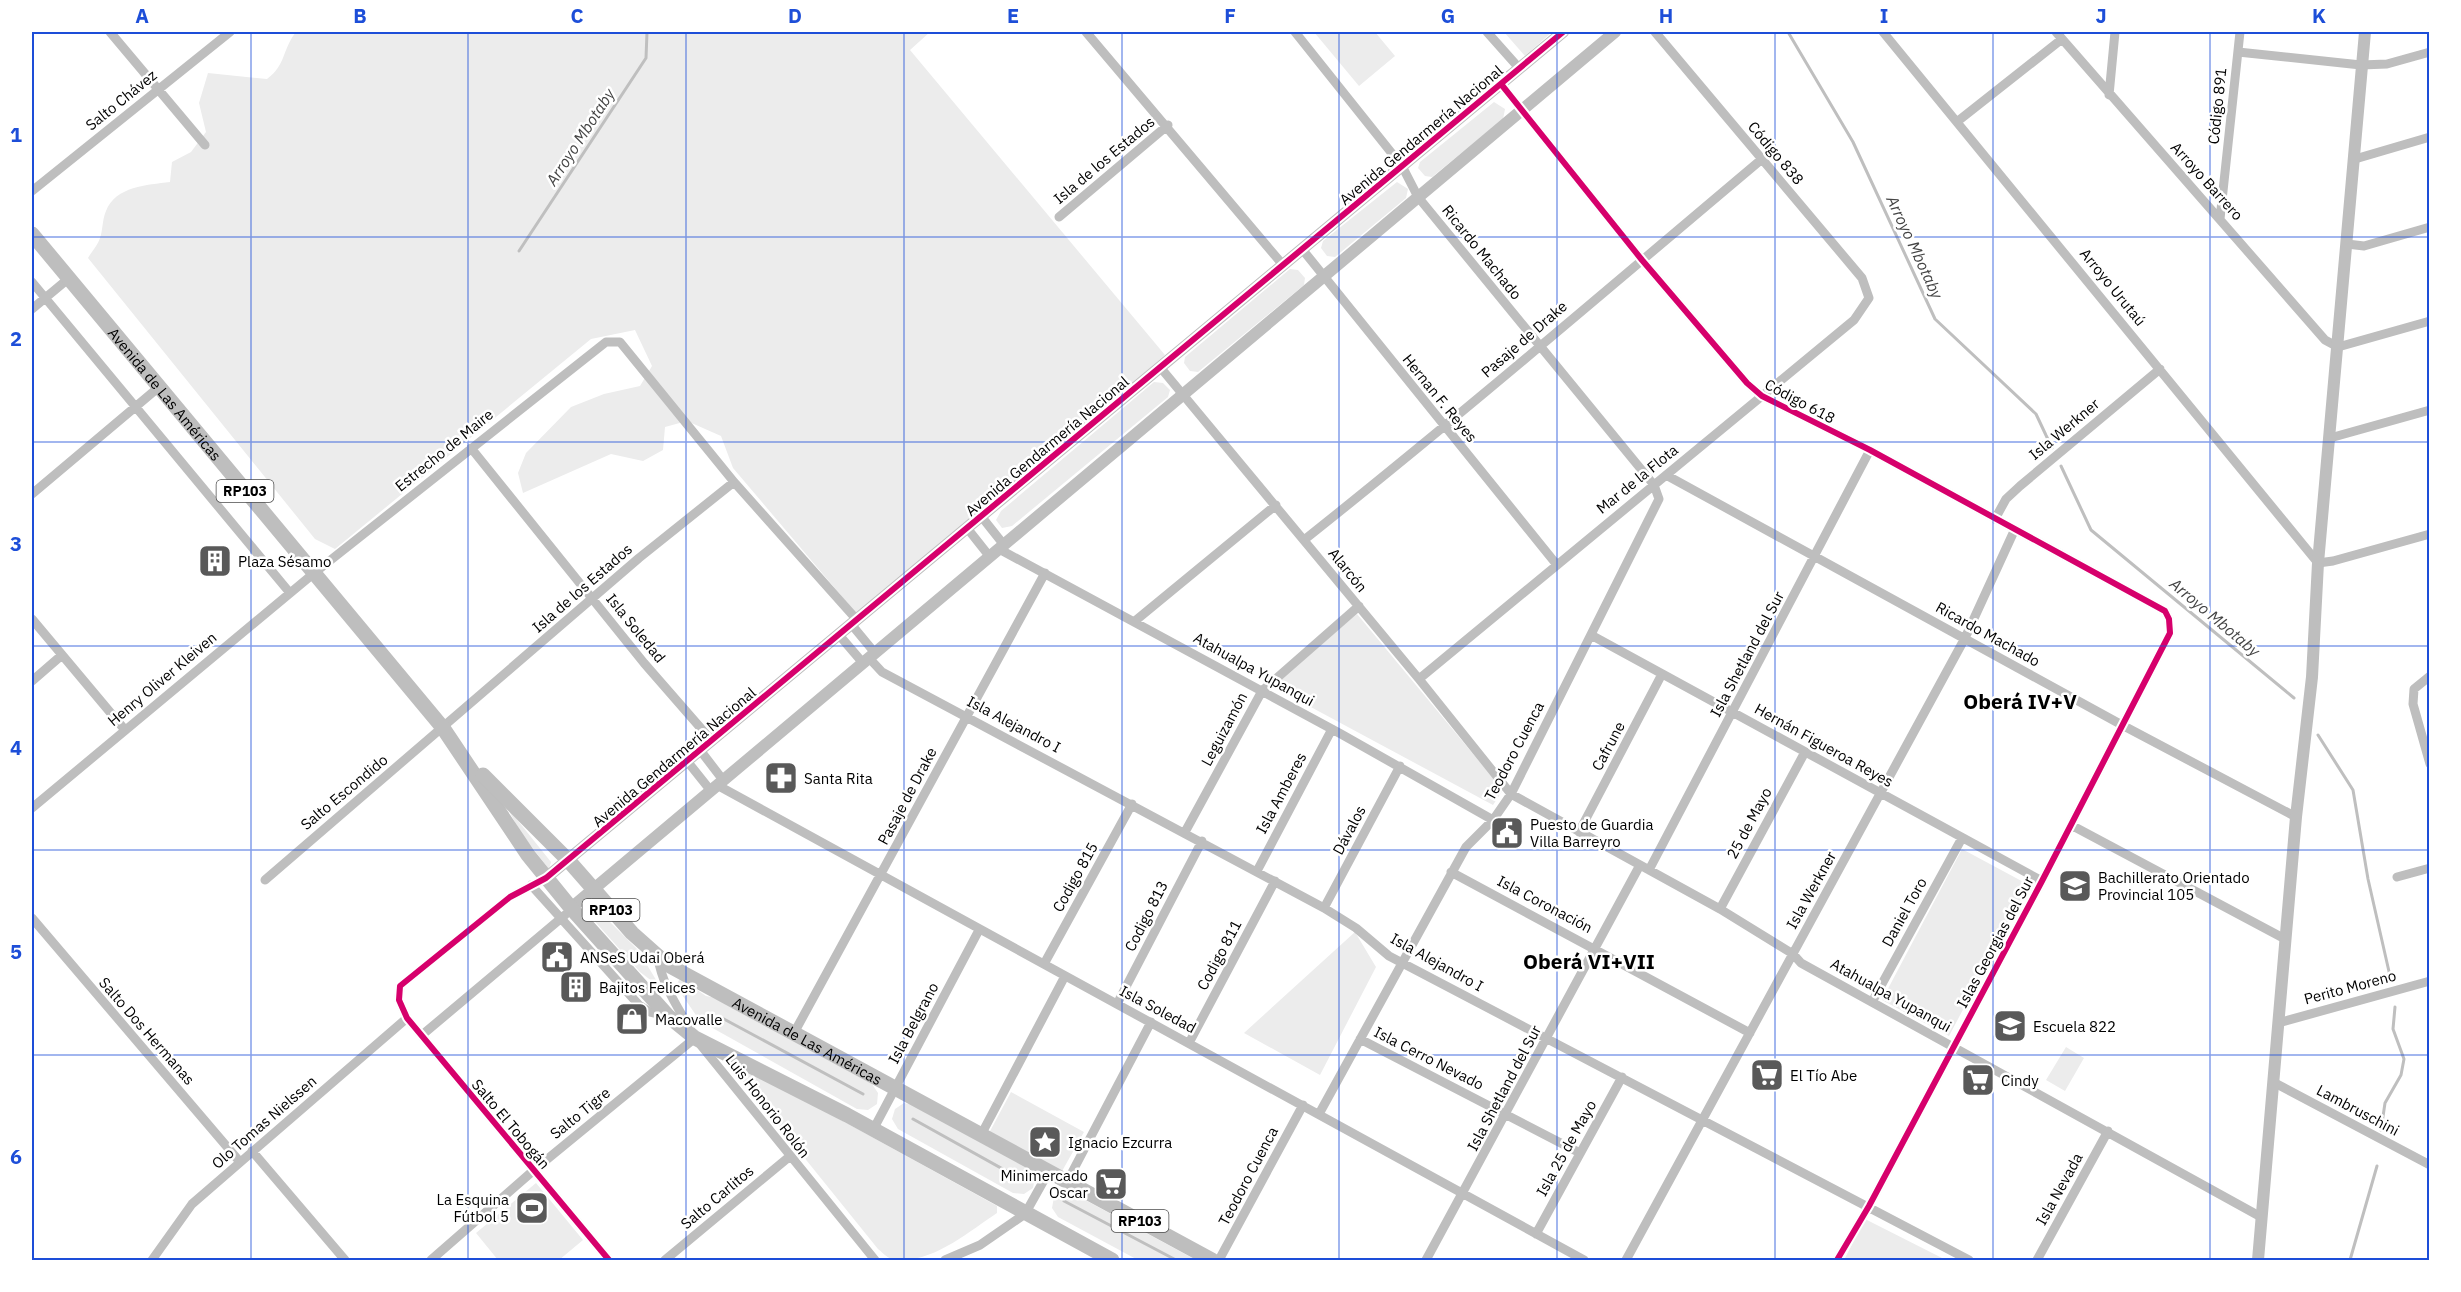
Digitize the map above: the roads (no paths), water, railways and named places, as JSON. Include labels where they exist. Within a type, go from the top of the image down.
[{"type":"main road","name":"Avenida de Las Américas","points":[[32,234],[443,728],[512,832],[546,878],[566,914],[668,1016],[695,1038],[873,1130],[1112,1260]]},
{"type":"main road","name":"Avenida de Las Américas","points":[[458,748],[658,958],[1048,1173],[1212,1260]]},
{"type":"street","points":[[110,32],[205,145]]},
{"type":"street","name":"Salto Chávez","points":[[32,191],[230,32]]},
{"type":"street","points":[[1086,32],[1168,125],[1283,265]]},
{"type":"street","name":"Ricardo Machado","points":[[1295,32],[1402,166],[1418,197],[1654,485]]},
{"type":"street","points":[[1487,32],[1519,68]]},
{"type":"street","name":"Avenida Gendarmería Nacional","points":[[546,878],[1563,32]]},
{"type":"street","points":[[422,1035],[1615,32]]},
{"type":"street","name":"Código 838","points":[[1655,32],[1862,278],[1869,298]]},
{"type":"street","name":"Arroyo Urutaú","points":[[1883,32],[2318,563]]},
{"type":"street","points":[[2109,95],[2115,32]]},
{"type":"street","name":"Código 891","points":[[2220,219],[2240,32]]},
{"type":"street","points":[[2258,1260],[2296,817],[2312,677],[2318,563],[2365,32]]},
{"type":"street","points":[[1958,121],[2059,35]]},
{"type":"street","name":"Arroyo Barrero","points":[[2059,35],[2325,340],[2338,347]]},
{"type":"street","points":[[2238,52],[2361,64],[2387,64],[2430,52]]},
{"type":"street","name":"Código 618","points":[[1501,84],[1642,260],[1747,384],[1762,396],[1870,450],[2165,611],[2169,620],[2170,633]]},
{"type":"street","name":"Isla de los Estados","points":[[1059,217],[1168,125]]},
{"type":"street","points":[[2355,159],[2430,137]]},
{"type":"street","name":"Pasaje de Drake","points":[[1304,540],[1445,428],[1539,345],[1762,159]]},
{"type":"street","points":[[2347,244],[2364,246],[2430,227]]},
{"type":"street","name":"Hernan F. Reyes","points":[[1302,249],[1557,565]]},
{"type":"street","points":[[32,309],[68,279]]},
{"type":"street","points":[[32,282],[290,593]]},
{"type":"street","name":"Mar de la Flota","points":[[1419,679],[1854,320],[1869,298]]},
{"type":"street","points":[[2338,347],[2430,321]]},
{"type":"street","name":"Estrecho de Maire","points":[[313,574],[594,349],[606,342],[620,342],[734,482]]},
{"type":"street","name":"Alarcón","points":[[1160,367],[1359,606],[1511,794]]},
{"type":"street","name":"Isla Werkner","points":[[1995,519],[2006,499],[2020,486],[2160,369]]},
{"type":"street","points":[[32,494],[159,387]]},
{"type":"street","points":[[2330,438],[2430,410]]},
{"type":"street","name":"Isla Soledad","points":[[471,448],[592,598],[712,741]]},
{"type":"street","name":"Isla Shetland del Sur","points":[[1426,1260],[1464,1195],[1596,948],[1734,713],[1870,450]]},
{"type":"street","name":"Ricardo Machado","points":[[1666,475],[2122,725],[2296,817]]},
{"type":"street","points":[[734,482],[854,622],[869,658]]},
{"type":"street","name":"Isla de los Estados","points":[[443,728],[592,598],[734,482]]},
{"type":"street","name":"Teodoro Cuenca","points":[[1318,1114],[1466,847],[1493,820],[1511,794],[1659,499],[1654,485]]},
{"type":"street","points":[[1135,621],[1276,506]]},
{"type":"street","points":[[981,516],[997,550]]},
{"type":"street","points":[[968,528],[997,550]]},
{"type":"street","name":"Isla Werkner","points":[[1626,1260],[1882,794],[1965,638],[2015,530]]},
{"type":"street","points":[[2318,563],[2333,561],[2430,534]]},
{"type":"street","name":"Atahualpa Yupanqui","points":[[997,550],[1135,621],[1400,766],[1493,820]]},
{"type":"street","name":"Pasaje de Drake","points":[[794,1033],[1045,573]]},
{"type":"street","name":"Henry Oliver Kleiven","points":[[32,808],[313,574]]},
{"type":"street","name":"Leguizamón","points":[[1185,832],[1262,691],[1359,606]]},
{"type":"street","points":[[32,619],[125,730]]},
{"type":"street","name":"Islas Georgias del Sur","points":[[1837,1260],[1869,1206],[2042,881],[2170,633]]},
{"type":"street","name":"Hernán Figueroa Reyes","points":[[1591,634],[2042,881]]},
{"type":"street","points":[[839,635],[869,658]]},
{"type":"street","points":[[32,681],[62,656]]},
{"type":"street","name":"Isla Alejandro I","points":[[869,658],[882,672],[1324,908],[1356,928],[1389,956],[1969,1260]]},
{"type":"street","name":"Cafrune","points":[[1579,832],[1662,674]]},
{"type":"street","points":[[2430,676],[2414,689],[2413,704],[2430,764]]},
{"type":"street","name":"Salto Escondido","points":[[265,880],[443,728]]},
{"type":"street","name":"Isla Amberes","points":[[1257,871],[1332,729]]},
{"type":"street","points":[[700,750],[717,785]]},
{"type":"street","name":"25 de Mayo","points":[[1720,909],[1805,752]]},
{"type":"street","points":[[687,761],[717,785]]},
{"type":"street","name":"Dávalos","points":[[1324,908],[1400,766]]},
{"type":"street","name":"Isla Soledad","points":[[717,785],[1584,1260]]},
{"type":"street","name":"Atahualpa Yupanqui","points":[[1511,794],[1720,909],[1793,954],[1802,963],[2260,1217]]},
{"type":"street","name":"Codigo 815","points":[[1044,964],[1132,804]]},
{"type":"street","points":[[2071,825],[2285,939]]},
{"type":"street","name":"Daniel Toro","points":[[1872,1002],[1962,838]]},
{"type":"street","name":"Codigo 813","points":[[1118,1004],[1202,842]]},
{"type":"street","points":[[2397,877],[2430,868]]},
{"type":"street","name":"Isla Coronación","points":[[1451,873],[1596,948],[1750,1033]]},
{"type":"street","points":[[546,878],[531,885],[566,914]]},
{"type":"street","name":"Codigo 811","points":[[1189,1042],[1275,881]]},
{"type":"street","name":"Salto El Tobogán","points":[[531,885],[510,897],[400,986],[399,1000],[408,1018],[609,1260]]},
{"type":"street","name":"Salto Dos Hermanas","points":[[32,918],[240,1162]]},
{"type":"street","name":"Isla Belgrano","points":[[873,1130],[979,930]]},
{"type":"street","name":"Luis Honorio Rolón","points":[[658,958],[664,981],[695,1038],[789,1157],[875,1260]]},
{"type":"street","points":[[981,1135],[1065,976]]},
{"type":"street","name":"Perito Moreno","points":[[2278,1023],[2430,981]]},
{"type":"street","points":[[668,1016],[685,1020]]},
{"type":"street","name":"Olo Tomas Nielssen","points":[[152,1260],[192,1204],[408,1018]]},
{"type":"street","points":[[1067,1182],[1151,1022]]},
{"type":"street","name":"Salto Tigre","points":[[431,1260],[534,1170],[695,1038]]},
{"type":"street","name":"Isla Cerro Nevado","points":[[1360,1039],[1580,1153]]},
{"type":"street","name":"Isla 25 de Mayo","points":[[1536,1234],[1622,1077]]},
{"type":"street","name":"Lambruschini","points":[[2273,1082],[2430,1165]]},
{"type":"street","name":"Teodoro Cuenca","points":[[1219,1260],[1303,1105]]},
{"type":"street","name":"Isla Nevada","points":[[2037,1260],[2108,1131]]},
{"type":"street","points":[[252,1151],[345,1260]]},
{"type":"street","name":"Salto Carlitos","points":[[665,1260],[789,1157]]},
{"type":"street","points":[[945,1260],[980,1245],[1025,1214],[1048,1173]]},
{"type":"waterway","name":"Arroyo Mbotaby","points":[[519,251],[646,58],[647,32]]},
{"type":"waterway","name":"Arroyo Mbotaby","points":[[1788,32],[1853,142],[1935,319],[2036,414],[2052,448]]},
{"type":"waterway","name":"Arroyo Mbotaby","points":[[2061,466],[2091,530],[2294,698]]},
{"type":"waterway","name":"Arroyo Mbotaby","points":[[2318,735],[2353,790],[2368,879],[2390,976]]},
{"type":"waterway","name":"Arroyo Mbotaby","points":[[2381,1130],[2385,1103],[2401,1075],[2404,1059],[2393,1029],[2395,1007]]},
{"type":"waterway","points":[[722,1018],[863,1094]]},
{"type":"waterway","points":[[913,1119],[1026,1182]]},
{"type":"waterway","name":"Arroyo Mbotaby","points":[[2350,1260],[2377,1166]]},
{"type":"waterway","points":[[1064,1201],[1176,1260]]},
{"type":"place","name":"Plaza Sésamo","points":[[215,561]]},
{"type":"place","name":"Santa Rita","points":[[781,778]]},
{"type":"place","name":"Puesto de Guardia Villa Barreyro","points":[[1507,833]]},
{"type":"place","name":"Bachillerato Orientado Provincial 105","points":[[2075,886]]},
{"type":"place","name":"ANSeS Udai Oberá","points":[[557,957]]},
{"type":"place","name":"Bajitos Felices","points":[[576,987]]},
{"type":"place","name":"Macovalle","points":[[632,1019]]},
{"type":"place","name":"Escuela 822","points":[[2010,1026]]},
{"type":"place","name":"El Tío Abe","points":[[1767,1075]]},
{"type":"place","name":"Cindy","points":[[1978,1080]]},
{"type":"place","name":"Ignacio Ezcurra","points":[[1045,1142]]},
{"type":"place","name":"Minimercado Oscar","points":[[1111,1184]]},
{"type":"place","name":"La Esquina Fútbol 5","points":[[532,1208]]},
{"type":"district","name":"Oberá IV+V","points":[[2020,701]]},
{"type":"district","name":"Oberá VI+VII","points":[[1589,961]]}]
